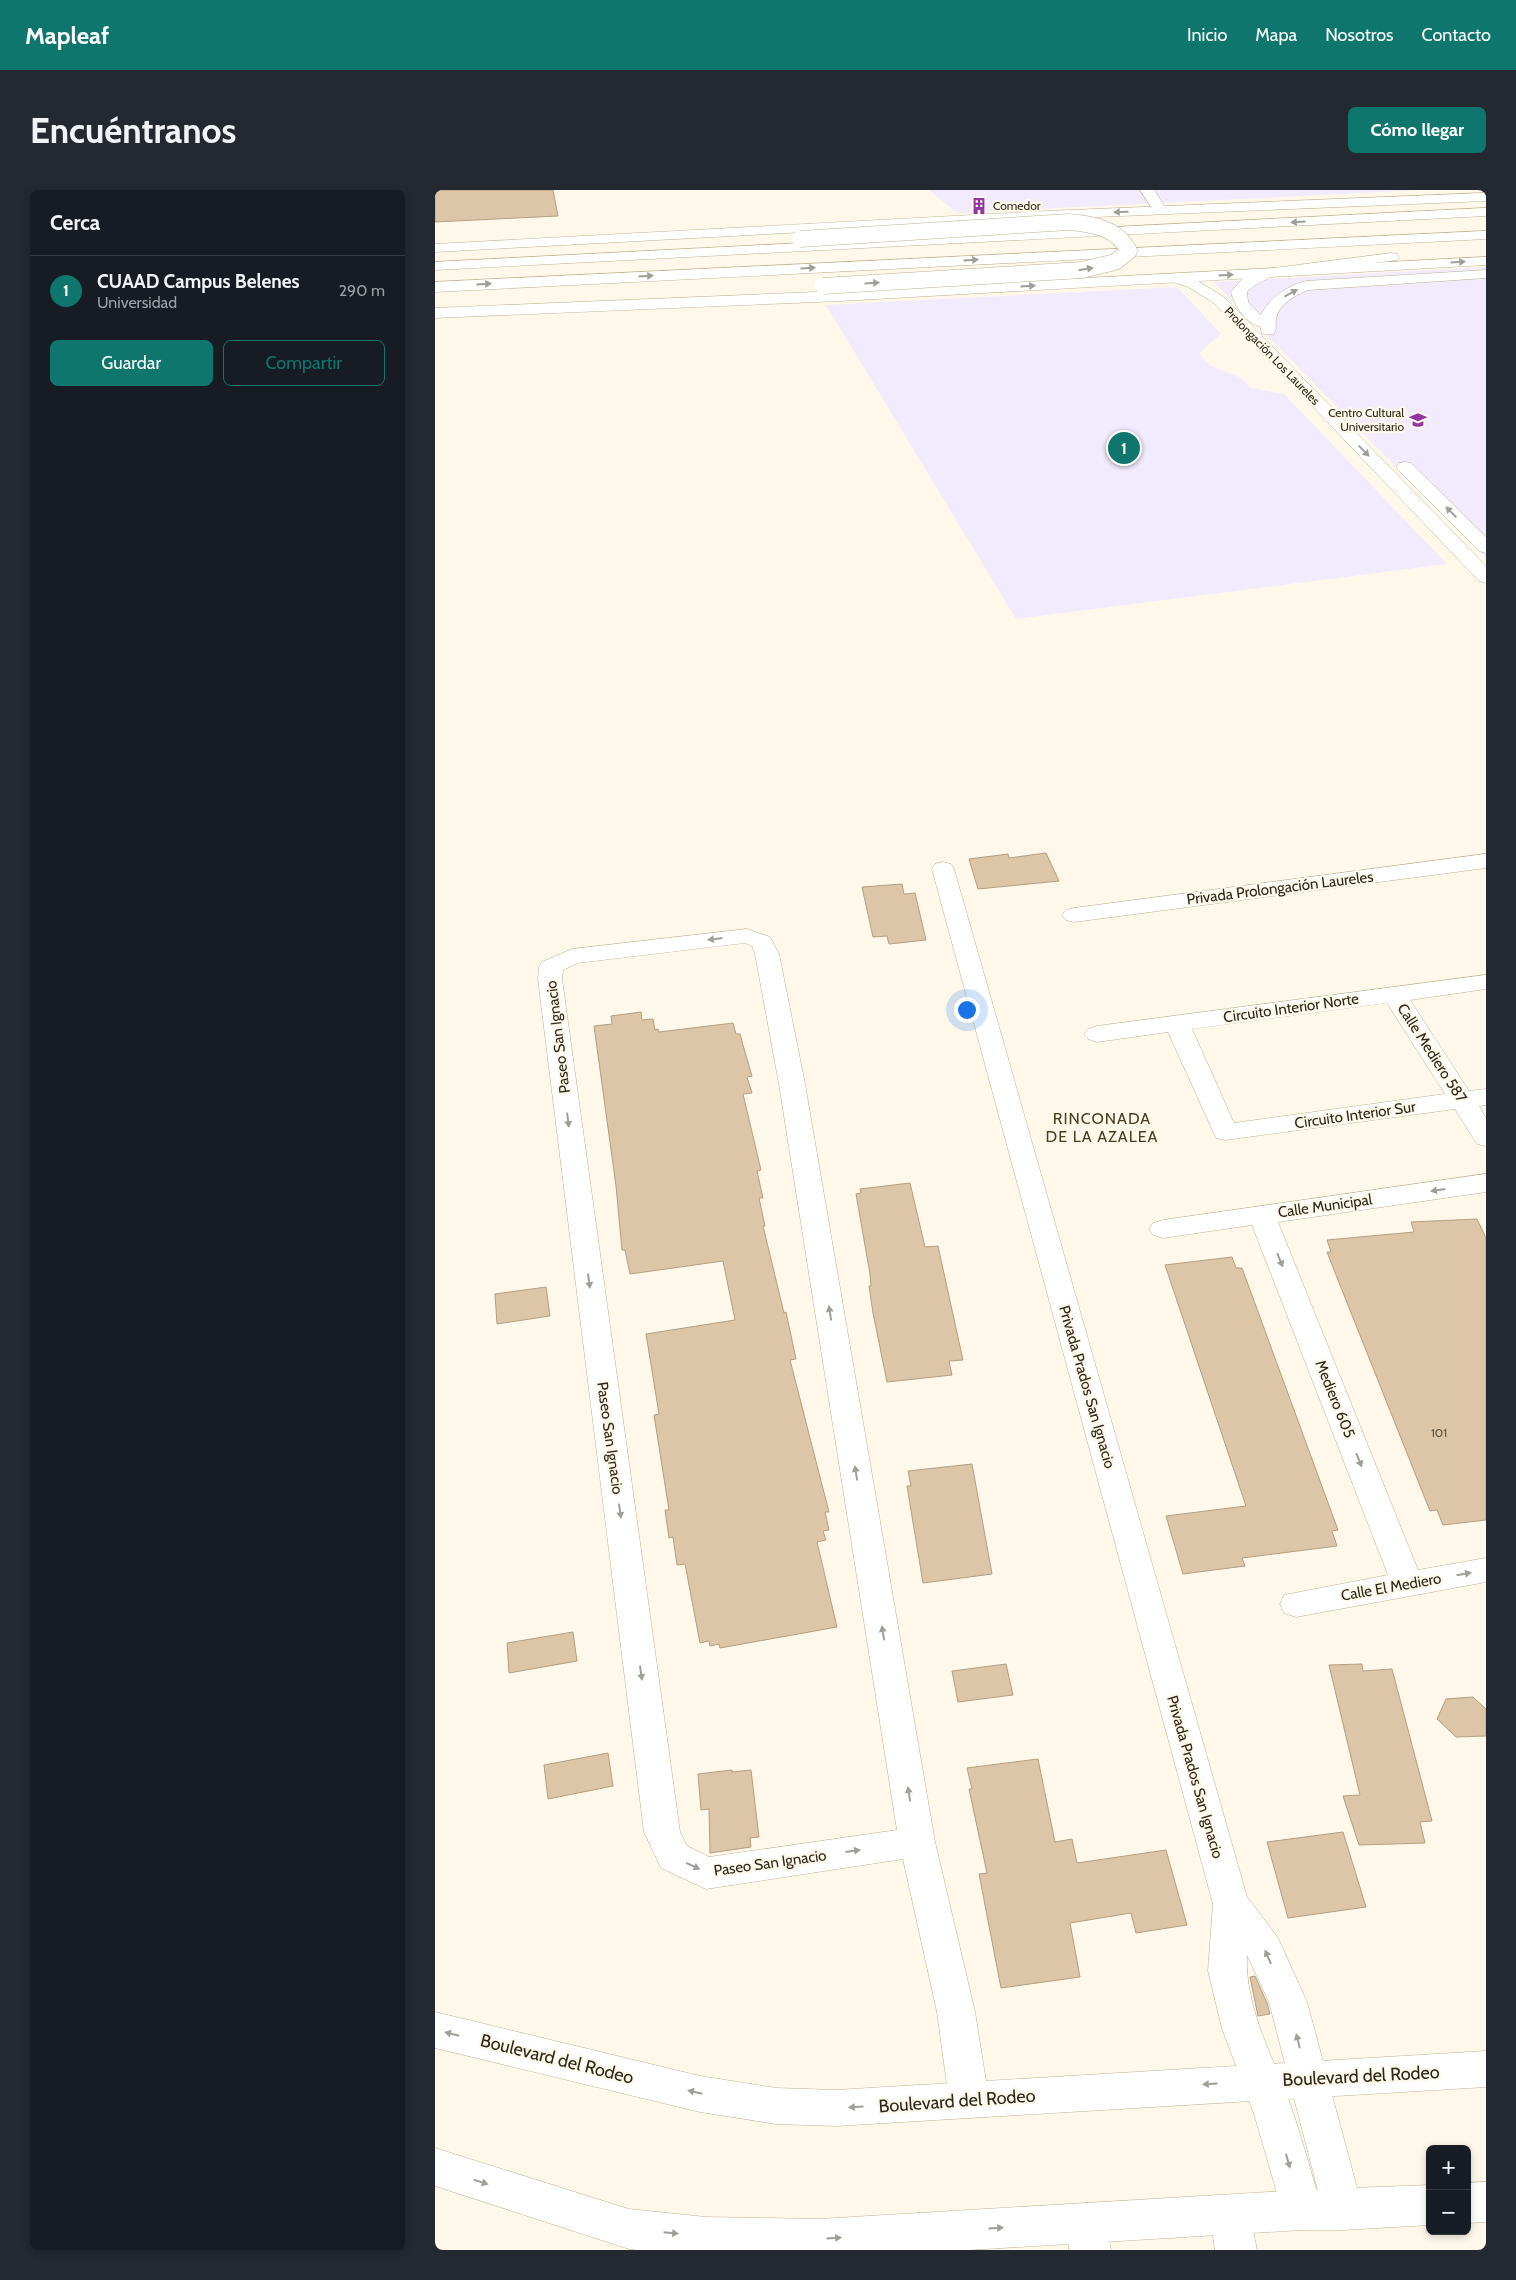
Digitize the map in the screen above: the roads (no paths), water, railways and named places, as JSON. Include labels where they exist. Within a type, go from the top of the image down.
[{"type":"main road","points":[[1147,190],[1160,210]]},
{"type":"main road","points":[[435,248],[1160,210],[1486,197]]},
{"type":"main road","points":[[1160,210],[1387,211],[1486,207]]},
{"type":"main road","points":[[435,266],[1486,212]]},
{"type":"main road","points":[[435,248],[518,252],[800,239],[1069,222],[1093,226],[1115,233],[1124,239],[1129,251],[1125,257],[1116,261],[1076,270],[517,304],[464,308],[436,313]]},
{"type":"main road","points":[[435,286],[1486,235]]},
{"type":"main road","points":[[1267,272],[1486,247]]},
{"type":"main road","points":[[436,313],[721,302],[1486,261]]},
{"type":"main road","points":[[1366,267],[1418,273],[1479,275]]},
{"type":"main road","name":"Prolongación Los Laureles","points":[[1267,272],[1247,282],[1242,287],[1239,298],[1246,309],[1351,413]]},
{"type":"main road","points":[[1268,331],[1267,317],[1275,305],[1288,294],[1306,286],[1479,275]]},
{"type":"main road","name":"Prolongación Los Laureles","points":[[1175,278],[1207,292],[1219,300],[1486,577]]},
{"type":"main road","points":[[1228,310],[1246,309]]},
{"type":"main road","points":[[1392,454],[1486,547]]},
{"type":"main road","points":[[1461,551],[1486,547]]},
{"type":"main road","name":"Privada Prolongación Laureles","points":[[1074,915],[1486,861]]},
{"type":"main road","name":"Privada Prados San Ignacio","points":[[943,869],[1231,1904]]},
{"type":"main road","name":"Paseo San Ignacio","points":[[917,1842],[706,1872],[674,1857],[662,1832],[550,980],[551,967],[572,956],[747,936],[761,942],[767,954],[793,1094],[917,1842],[956,2012],[969,2100]]},
{"type":"main road","name":"Circuito Interior Norte","points":[[1097,1034],[1486,982]]},
{"type":"main road","name":"Calle Mediero 587","points":[[1394,994],[1474,1099],[1486,1138]]},
{"type":"main road","name":"Circuito Interior Sur","points":[[1177,1023],[1225,1132],[1474,1099]]},
{"type":"main road","name":"Calle Municipal","points":[[1163,1229],[1486,1183]]},
{"type":"main road","name":"Mediero 605","points":[[1263,1215],[1408,1584]]},
{"type":"main road","name":"Calle El Mediero","points":[[1296,1604],[1486,1570]]},
{"type":"main road","points":[[1231,1904],[1265,1950],[1292,2015],[1307,2080],[1343,2210]]},
{"type":"main road","points":[[1231,1904],[1227,1971],[1241,2028],[1274,2114],[1302,2210]]},
{"type":"main road","name":"Boulevard del Rodeo","points":[[435,2030],[700,2094],[775,2106],[836,2108],[1486,2069]]},
{"type":"main road","points":[[435,2167],[629,2240],[705,2237],[819,2239],[1088,2237],[1233,2233],[1302,2210],[1343,2210],[1426,2205]]},
{"type":"main road","points":[[1471,2203],[1486,2202]]},
{"type":"place","name":"Comedor","points":[[979,206]]},
{"type":"place","name":"Centro Cultural Universitario","points":[[1418,420]]},
{"type":"place","name":"CUAAD Campus Belenes","points":[[1124,448]]},
{"type":"district","name":"RINCONADA DE LA AZALEA","points":[[1102,1127]]}]
